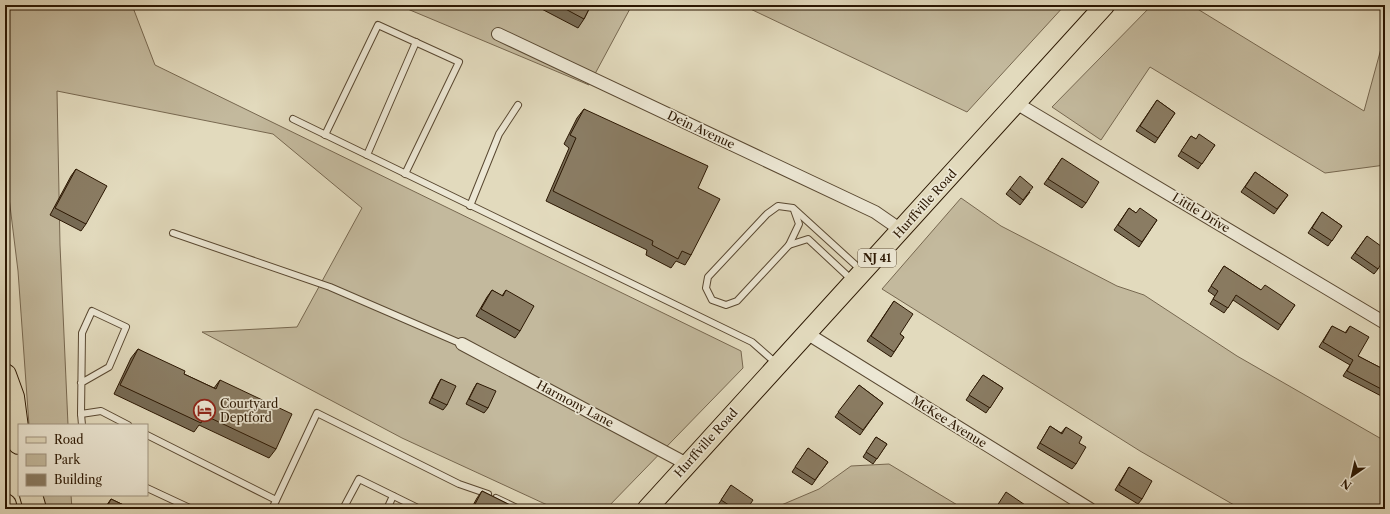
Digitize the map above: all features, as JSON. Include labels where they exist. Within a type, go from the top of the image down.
[{"type":"highway","points":[[5,375],[13,397],[18,435]]},
{"type":"highway","points":[[31,496],[35,509]]},
{"type":"main road","name":"Hurffville Road","points":[[647,509],[808,334],[1104,5]]},
{"type":"street","name":"Dein Avenue","points":[[498,34],[875,212],[901,230]]},
{"type":"street","name":"Little Drive","points":[[1016,103],[1385,323]]},
{"type":"street","name":"McKee Avenue","points":[[808,334],[1090,509]]},
{"type":"street","name":"Harmony Lane","points":[[462,344],[687,464]]},
{"type":"lane","points":[[325,135],[378,25],[460,62],[404,174]]},
{"type":"lane","points":[[367,155],[416,42]]},
{"type":"lane","points":[[470,206],[499,134],[518,105]]},
{"type":"lane","points":[[293,119],[752,342],[778,365]]},
{"type":"lane","points":[[793,208],[799,224],[789,245],[737,301],[726,305],[712,300],[706,288],[708,277],[766,214],[778,206],[793,208],[859,277]]},
{"type":"lane","points":[[173,233],[330,287],[462,344]]},
{"type":"lane","points":[[789,245],[808,239],[859,277]]},
{"type":"lane","points":[[82,383],[109,367],[126,328],[92,311],[82,334],[82,424]]},
{"type":"lane","points":[[81,414],[101,412],[126,424]]},
{"type":"lane","points":[[272,509],[317,412],[459,484],[488,494],[519,509]]},
{"type":"lane","points":[[148,436],[276,500]]},
{"type":"lane","points":[[343,509],[358,479],[420,509]]},
{"type":"lane","points":[[148,488],[192,509]]},
{"type":"lane","points":[[387,509],[393,496]]},
{"type":"green space","points":[[5,5],[132,5],[155,65],[741,351],[743,368],[606,509],[556,509],[402,438],[202,332],[297,327],[362,208],[273,134],[57,91],[60,245],[68,424],[29,424],[18,271],[5,165]]},
{"type":"green space","points":[[398,5],[632,5],[589,85]]},
{"type":"green space","points":[[742,5],[1065,5],[967,112]]},
{"type":"green space","points":[[1152,5],[1191,5],[1364,111],[1385,34],[1385,165],[1325,173],[1150,67],[1101,140],[1052,107]]},
{"type":"green space","points":[[961,198],[1001,226],[1117,286],[1144,295],[1237,356],[1385,441],[1385,509],[1241,509],[1140,451],[882,289]]},
{"type":"green space","points":[[889,464],[964,509],[772,509],[819,489],[851,466]]},
{"type":"green space","points":[[34,496],[71,496],[72,509],[35,509]]},
{"type":"building","points":[[558,5],[591,5],[584,19]]},
{"type":"building","points":[[1157,100],[1175,113],[1158,138],[1140,126]]},
{"type":"building","points":[[584,109],[708,166],[698,188],[720,199],[691,255],[682,251],[678,259],[652,245],[653,241],[553,191],[576,138],[570,135]]},
{"type":"building","points":[[1199,134],[1215,145],[1202,164],[1181,151],[1191,136],[1196,139]]},
{"type":"building","points":[[1062,158],[1099,182],[1086,203],[1048,179]]},
{"type":"building","points":[[76,169],[107,186],[86,224],[55,208]]},
{"type":"building","points":[[1255,172],[1288,195],[1277,209],[1245,187]]},
{"type":"building","points":[[1020,176],[1033,187],[1023,200],[1010,189]]},
{"type":"building","points":[[1129,208],[1136,213],[1140,208],[1157,220],[1142,242],[1118,225]]},
{"type":"building","points":[[1322,212],[1342,226],[1332,241],[1312,228]]},
{"type":"building","points":[[1367,236],[1385,249],[1385,258],[1378,269],[1355,253]]},
{"type":"building","points":[[1224,266],[1261,290],[1265,285],[1295,305],[1281,325],[1236,295],[1228,308],[1213,299],[1218,291],[1211,286]]},
{"type":"building","points":[[492,290],[503,296],[506,290],[534,306],[520,331],[481,309]]},
{"type":"building","points":[[894,301],[913,314],[900,334],[904,337],[894,352],[871,336]]},
{"type":"building","points":[[1332,326],[1346,333],[1350,326],[1369,337],[1358,356],[1385,370],[1385,391],[1347,371],[1353,360],[1323,342]]},
{"type":"building","name":"Courtyard Deptford","points":[[138,349],[185,371],[184,374],[216,389],[220,380],[292,414],[276,449],[204,415],[201,423],[120,385]]},
{"type":"building","points":[[983,375],[1003,388],[990,408],[969,395]]},
{"type":"building","points":[[441,379],[456,386],[447,405],[432,398]]},
{"type":"building","points":[[477,383],[496,391],[488,408],[469,399]]},
{"type":"building","points":[[859,385],[883,403],[863,430],[838,412]]},
{"type":"building","points":[[1050,426],[1062,434],[1066,427],[1082,437],[1079,443],[1086,447],[1076,464],[1040,443]]},
{"type":"building","points":[[876,437],[887,444],[877,459],[866,452]]},
{"type":"building","points":[[808,448],[828,462],[815,480],[795,467]]},
{"type":"building","points":[[1129,467],[1152,481],[1142,499],[1119,485]]},
{"type":"building","points":[[731,485],[753,500],[747,509],[735,509],[721,500]]},
{"type":"building","points":[[482,491],[518,509],[478,509],[474,506]]},
{"type":"building","points":[[1006,492],[1031,509],[995,509]]},
{"type":"building","points":[[111,499],[132,509],[106,509]]},
{"type":"place","name":"Courtyard Deptford","points":[[204,411]]}]
